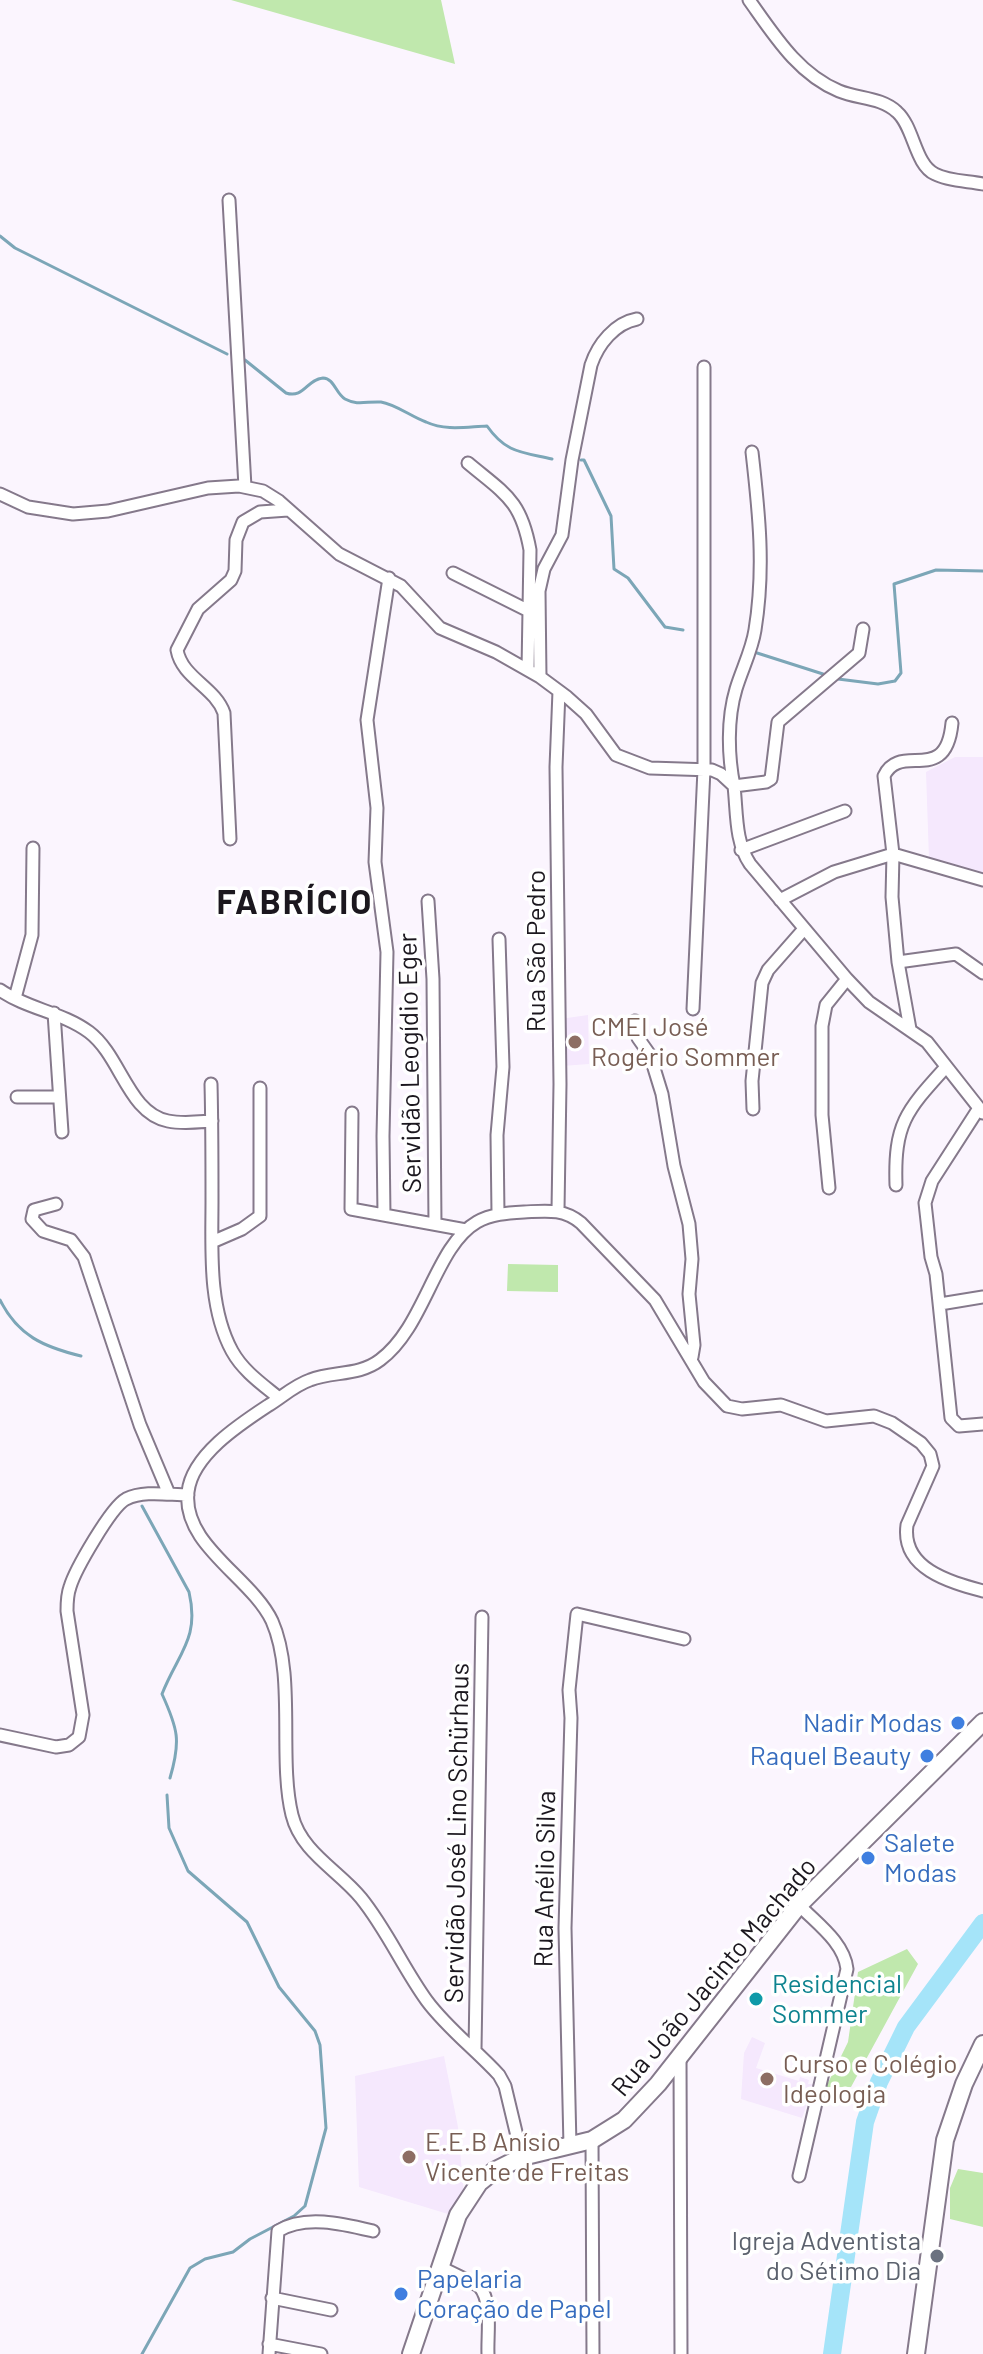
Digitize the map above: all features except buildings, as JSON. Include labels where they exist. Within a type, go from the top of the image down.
[{"type":"main road","name":"Rua João Jacinto Machado","points":[[411,2354],[458,2215],[472,2192],[494,2171],[522,2157],[592,2140],[624,2120],[680,2056],[799,1905],[983,1722]]},
{"type":"main road","points":[[916,2354],[945,2140],[964,2084],[983,2044]]},
{"type":"street","points":[[749,0],[781,44],[811,75],[840,91],[882,102],[897,112],[907,124],[929,170],[939,176],[983,184]]},
{"type":"street","points":[[229,200],[245,487]]},
{"type":"street","points":[[540,677],[539,591],[544,569],[562,535],[572,460],[591,365],[594,355],[613,330],[637,319]]},
{"type":"street","points":[[693,1009],[704,769],[704,367]]},
{"type":"street","points":[[752,452],[761,523],[762,578],[753,638],[732,708],[730,765],[741,850],[847,979],[869,1002],[927,1042],[981,1110],[932,1181],[925,1213],[940,1304],[951,1418],[959,1426],[983,1424]]},
{"type":"street","points":[[468,463],[509,496],[519,509],[530,550],[528,670]]},
{"type":"street","points":[[0,494],[42,510],[82,513],[108,511],[225,486],[245,487],[269,494],[339,554],[362,568],[389,578],[407,591],[440,628],[496,652],[559,691],[584,711],[612,751],[622,759],[655,769],[704,769],[720,773],[734,786]]},
{"type":"street","points":[[230,839],[224,713],[215,695],[186,670],[177,650],[198,609],[231,580],[235,571],[236,540],[243,522],[260,512],[288,510]]},
{"type":"street","points":[[453,573],[527,610]]},
{"type":"street","points":[[384,1215],[387,952],[375,862],[377,808],[367,720],[389,578]]},
{"type":"street","points":[[734,786],[771,779],[778,722],[859,653],[863,629]]},
{"type":"street","name":"Rua São Pedro","points":[[558,1210],[560,1084],[556,767],[559,691]]},
{"type":"street","points":[[910,1029],[898,962],[892,897],[893,854],[884,776],[888,767],[896,763],[935,758],[946,751],[951,741],[952,723]]},
{"type":"street","points":[[741,850],[845,811]]},
{"type":"street","points":[[15,998],[32,935],[33,848]]},
{"type":"street","points":[[780,900],[834,872],[893,854],[983,880]]},
{"type":"street","name":"Servidão Leogídio Eger","points":[[428,901],[433,979],[435,1224]]},
{"type":"street","points":[[753,1109],[752,1081],[762,983],[768,970],[804,929]]},
{"type":"street","points":[[498,1214],[497,1135],[503,1067],[499,939]]},
{"type":"street","points":[[898,962],[956,954],[983,973]]},
{"type":"street","points":[[829,1188],[822,1115],[822,1026],[826,1005],[847,979]]},
{"type":"street","points":[[0,990],[75,1023],[99,1041],[149,1114],[175,1122],[212,1121]]},
{"type":"street","points":[[54,1013],[62,1132]]},
{"type":"street","points":[[635,1021],[638,1038],[650,1055],[662,1094],[674,1166],[689,1224],[692,1357]]},
{"type":"street","points":[[896,1185],[896,1149],[902,1123],[916,1101],[945,1068]]},
{"type":"street","points":[[211,1084],[212,1242],[216,1293],[227,1342],[242,1366],[279,1398]]},
{"type":"street","points":[[212,1242],[242,1229],[260,1216],[260,1088]]},
{"type":"street","points":[[17,1097],[59,1097]]},
{"type":"street","points":[[352,1113],[351,1209],[466,1230]]},
{"type":"street","points":[[56,1204],[40,1207],[31,1215],[32,1219],[43,1231],[71,1240],[84,1257],[140,1425],[169,1494]]},
{"type":"street","points":[[522,2157],[505,2086],[499,2075],[427,2001],[359,1895],[298,1834],[289,1804],[285,1709],[276,1633],[253,1594],[199,1535],[188,1509],[193,1476],[222,1437],[308,1380],[359,1371],[382,1359],[405,1335],[453,1245],[466,1230],[498,1214],[558,1210],[572,1215],[581,1223],[655,1300],[692,1357],[704,1382],[727,1406],[742,1409],[781,1405],[826,1421],[874,1416],[892,1423],[921,1443],[930,1454],[933,1466],[907,1525],[910,1551],[932,1573],[983,1591]]},
{"type":"street","points":[[940,1304],[983,1297]]},
{"type":"street","points":[[0,1735],[56,1747],[69,1745],[79,1737],[83,1715],[67,1611],[70,1587],[110,1515],[120,1503],[134,1496],[188,1495]]},
{"type":"street","name":"Rua Anélio Silva","points":[[570,2146],[565,1928],[571,1718],[569,1690],[577,1614],[684,1639]]},
{"type":"street","name":"Servidão José Lino Schürhaus","points":[[475,2049],[482,1617]]},
{"type":"street","points":[[799,1905],[837,1945],[847,1969],[799,2176]]},
{"type":"street","points":[[680,2056],[681,2354]]},
{"type":"street","points":[[592,2140],[593,2354]]},
{"type":"street","points":[[321,2354],[269,2349],[278,2231],[299,2224],[336,2223],[373,2231]]},
{"type":"street","points":[[440,2267],[479,2286],[483,2292],[488,2354]]},
{"type":"street","points":[[272,2298],[331,2310]]},
{"type":"shaded area","points":[[955,757],[983,757],[983,874],[929,859],[926,772]]},
{"type":"shaded area","name":"CMEI José Rogério Sommer","points":[[588,1015],[589,1064],[562,1066],[560,1019]]},
{"type":"shaded area","name":"Curso e Colégio Ideologia","points":[[752,2037],[765,2043],[756,2068],[799,2081],[800,2077],[809,2080],[808,2084],[814,2084],[802,2118],[741,2099],[744,2053]]},
{"type":"shaded area","name":"E.E.B Anísio Vicente de Freitas","points":[[444,2056],[458,2127],[464,2195],[448,2214],[359,2187],[355,2076]]},
{"type":"green space","points":[[231,0],[441,0],[455,64]]},
{"type":"green space","points":[[508,1264],[558,1265],[558,1292],[507,1291]]},
{"type":"green space","points":[[907,1949],[918,1964],[851,2087],[826,2087],[848,2042],[858,1972]]},
{"type":"green space","points":[[958,2169],[983,2173],[983,2227],[950,2219],[950,2188]]},
{"type":"waterway","points":[[0,236],[15,248],[227,354]]},
{"type":"waterway","points":[[245,360],[286,393],[297,393],[323,378],[350,401],[386,403],[441,427],[487,426],[508,446],[523,453],[552,459]]},
{"type":"waterway","points":[[581,460],[584,460],[611,516],[614,569],[628,578],[665,627],[683,630]]},
{"type":"waterway","points":[[838,679],[878,684],[895,681],[901,673],[894,584],[936,570],[983,571]]},
{"type":"waterway","points":[[754,652],[823,674]]},
{"type":"waterway","points":[[0,1300],[15,1323],[33,1338],[55,1349],[81,1356]]},
{"type":"waterway","points":[[142,1506],[189,1592],[192,1608],[190,1634],[162,1694],[172,1717],[177,1744],[170,1778]]},
{"type":"waterway","points":[[142,2354],[190,2268],[205,2259],[233,2252],[250,2239],[294,2216],[305,2206],[326,2128],[320,2045],[315,2031],[279,1987],[247,1922],[188,1871],[169,1828],[167,1795]]},
{"type":"waterway","points":[[832,2354],[865,2122],[879,2082],[906,2027],[983,1923]]},
{"type":"place","name":"CMEI José Rogério Sommer","points":[[575,1042]]},
{"type":"place","name":"Nadir Modas","points":[[958,1723]]},
{"type":"place","name":"Raquel Beauty","points":[[927,1756]]},
{"type":"place","name":"Salete Modas","points":[[868,1858]]},
{"type":"place","name":"Residencial Sommer","points":[[756,1999]]},
{"type":"place","name":"Curso e Colégio Ideologia","points":[[767,2079]]},
{"type":"place","name":"E.E.B Anísio Vicente de Freitas","points":[[409,2157]]},
{"type":"place","name":"Igreja Adventista do Sétimo Dia","points":[[937,2256]]},
{"type":"place","name":"Papelaria Coração de Papel","points":[[401,2294]]},
{"type":"district","name":"FABRÍCIO","points":[[295,903]]}]
